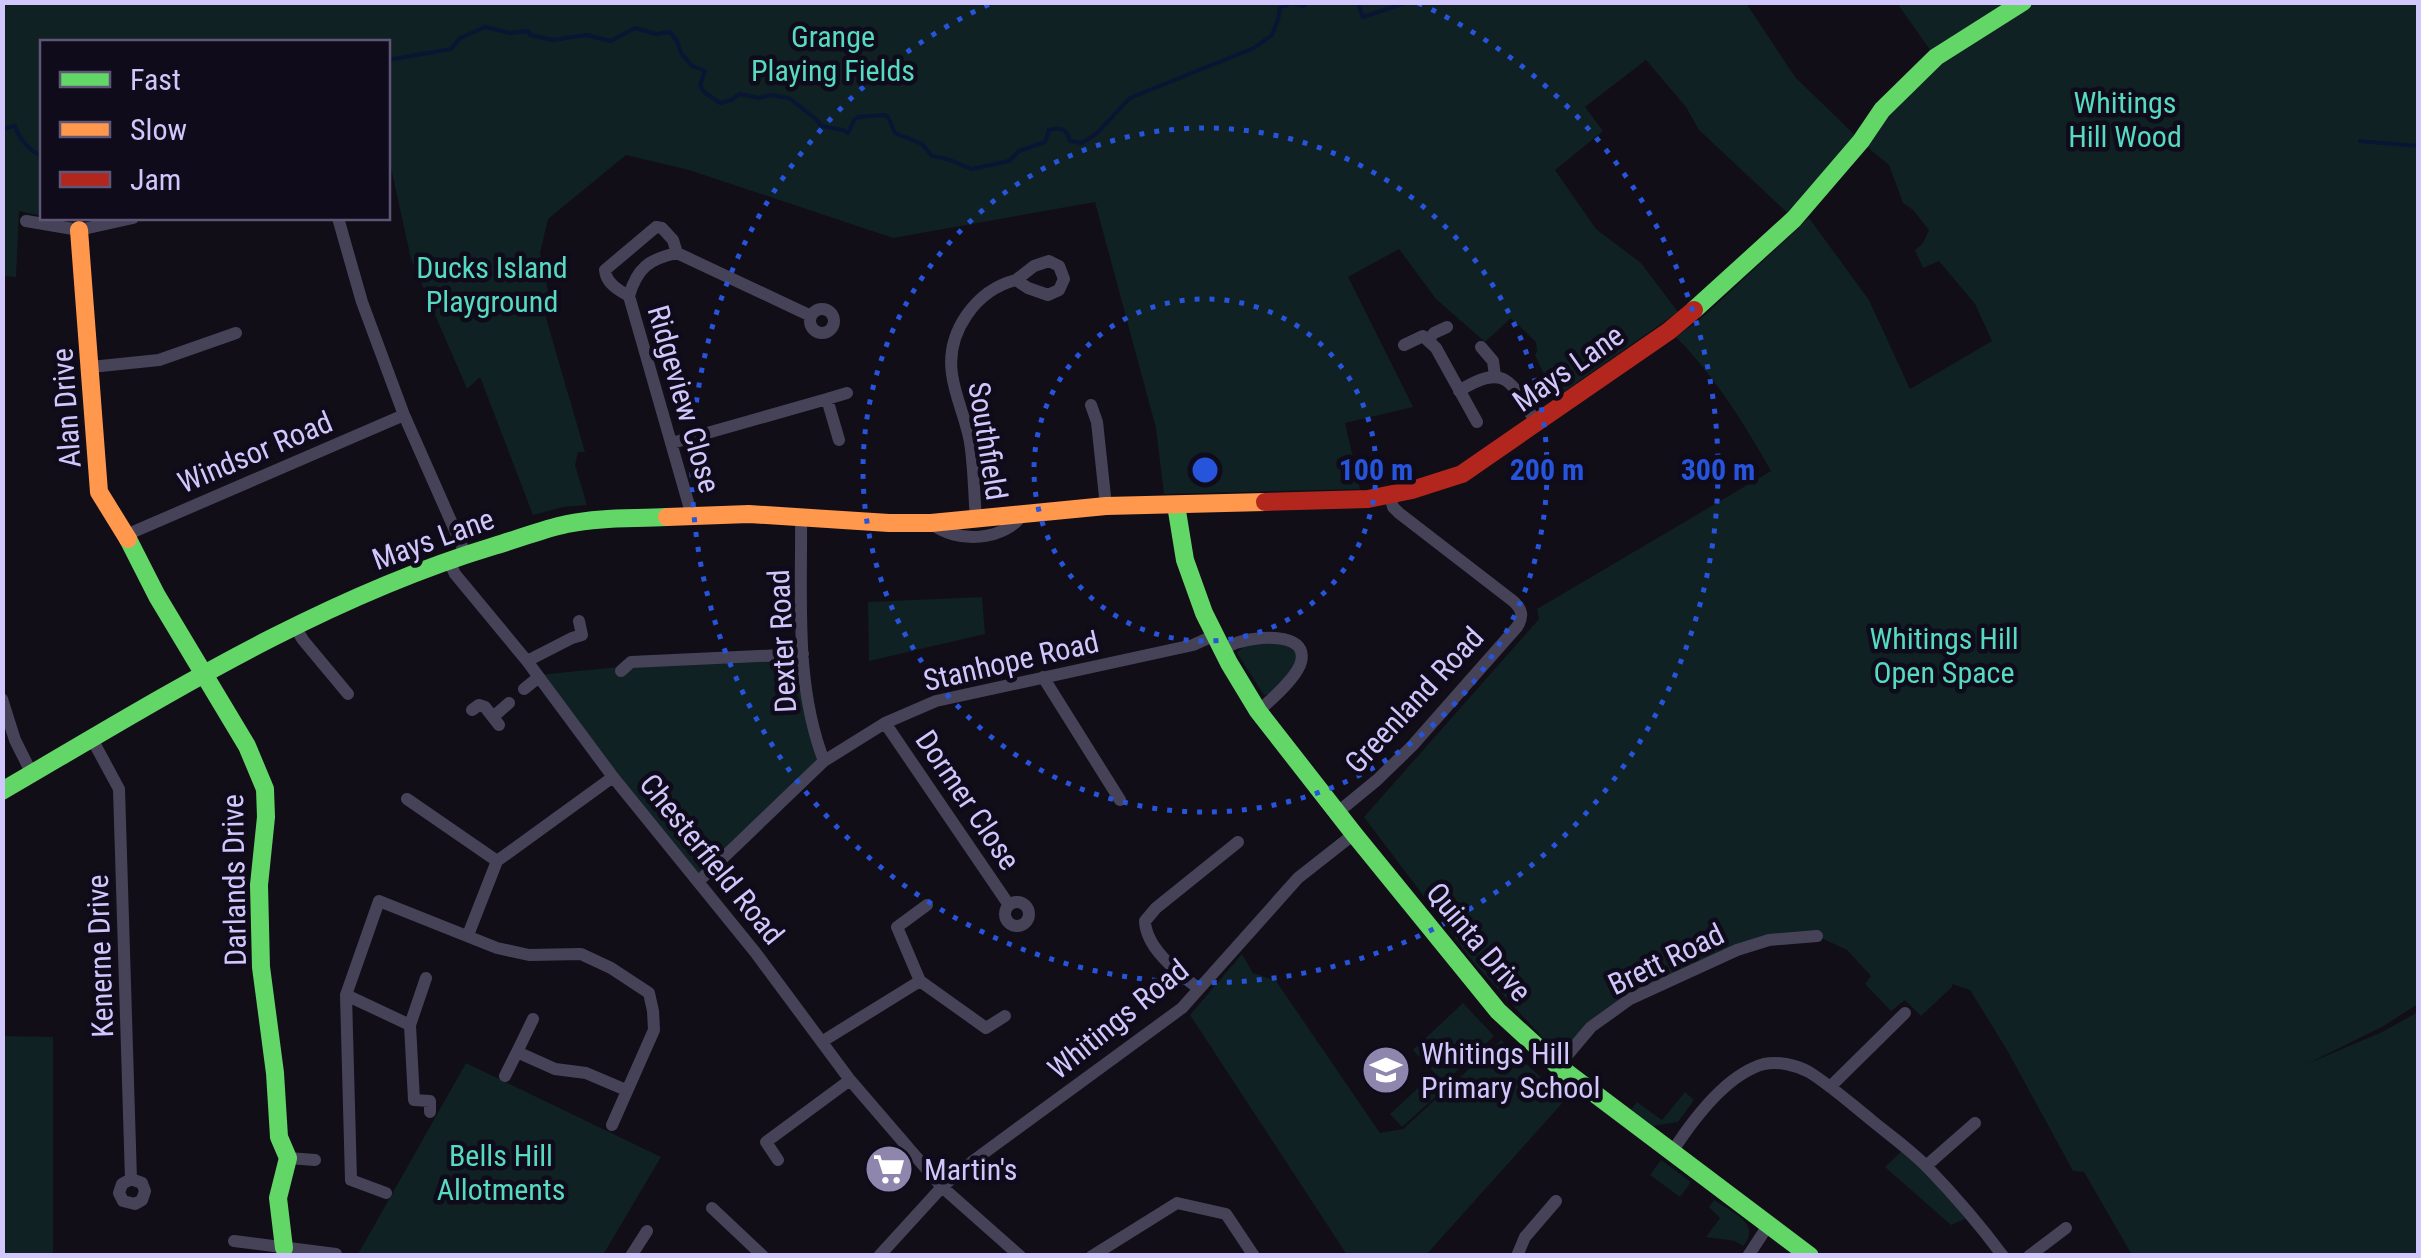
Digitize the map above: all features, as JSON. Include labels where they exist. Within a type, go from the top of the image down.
[{"type":"street","name":"Mays Lane","points":[[2,791],[203,674],[295,626],[456,556],[566,524],[774,514],[931,523],[1106,506],[1350,500],[1390,496],[1462,474],[1670,330],[1794,218],[1861,142],[1882,110],[1936,56],[2023,2]]},
{"type":"street","points":[[26,221],[79,230],[123,220]]},
{"type":"street","name":"Chesterfield Road","points":[[339,220],[362,302],[456,556],[455,574],[527,661],[850,1080],[942,1187],[1020,1256]]},
{"type":"street","name":"Ridgeview Close","points":[[629,296],[616,289],[606,270],[656,227],[673,240],[677,253]]},
{"type":"street","name":"Alan Drive","points":[[79,230],[99,492],[203,674]]},
{"type":"street","name":"Ridgeview Close","points":[[692,516],[629,296],[638,273],[660,256],[677,253],[812,316]]},
{"type":"street","name":"Southfield","points":[[976,520],[969,438],[952,375],[953,349],[962,325],[982,296],[997,284],[1016,280]]},
{"type":"street","points":[[1429,340],[1446,327]]},
{"type":"street","points":[[92,367],[159,360],[236,333]]},
{"type":"street","points":[[1404,345],[1424,336],[1429,340],[1477,422]]},
{"type":"street","points":[[1481,347],[1493,361],[1495,376]]},
{"type":"street","points":[[1459,392],[1485,376],[1506,380],[1537,424]]},
{"type":"street","points":[[672,443],[847,393]]},
{"type":"street","points":[[827,399],[839,440]]},
{"type":"street","points":[[1091,405],[1106,506]]},
{"type":"street","name":"Windsor Road","points":[[126,535],[404,415]]},
{"type":"street","name":"Greenland Road","points":[[1338,812],[1412,746],[1522,618],[1512,601],[1399,514],[1390,496]]},
{"type":"street","name":"Quinta Drive","points":[[1176,505],[1180,542],[1200,604],[1217,643],[1258,710],[1476,986],[1558,1066],[1769,1224],[1797,1252]]},
{"type":"street","name":"Mays Lane","points":[[931,523],[942,532],[958,536],[991,535],[1018,524],[1024,512]]},
{"type":"street","name":"Dexter Road","points":[[801,516],[806,704],[824,761]]},
{"type":"street","points":[[527,661],[582,634],[579,621]]},
{"type":"street","points":[[295,626],[348,694]]},
{"type":"street","name":"Stanhope Road","points":[[698,882],[824,761],[885,724],[936,701],[1194,645],[1284,638],[1300,648],[1302,657],[1275,697],[1258,710]]},
{"type":"street","points":[[621,671],[631,662],[803,654]]},
{"type":"street","name":"Darlands Drive","points":[[203,674],[247,746],[265,789],[259,885],[261,967],[279,1137],[288,1158],[278,1198],[284,1248]]},
{"type":"street","points":[[524,690],[539,677]]},
{"type":"street","points":[[1043,677],[1120,800]]},
{"type":"street","points":[[2,699],[15,740],[32,774]]},
{"type":"street","points":[[472,710],[479,705],[484,707],[496,721],[509,703]]},
{"type":"street","name":"Dormer Close","points":[[885,724],[1010,904]]},
{"type":"street","name":"Kenerne Drive","points":[[92,739],[119,789],[132,1179]]},
{"type":"street","points":[[468,935],[497,862],[614,777]]},
{"type":"street","points":[[407,799],[497,862]]},
{"type":"street","name":"Whitings Road","points":[[879,1256],[942,1187],[973,1161],[1167,1020],[1200,990],[1298,878],[1354,834]]},
{"type":"street","points":[[1200,990],[1172,967],[1146,933],[1145,921],[1238,842]]},
{"type":"street","points":[[386,1193],[352,1180],[346,995],[380,901],[497,948],[529,955],[581,954],[612,968],[649,993],[654,1030],[612,1125]]},
{"type":"street","points":[[927,905],[897,927],[920,981],[986,1028],[1005,1016]]},
{"type":"street","name":"Brett Road","points":[[1558,1066],[1592,1027],[1630,999],[1736,950],[1768,940],[1817,936]]},
{"type":"street","points":[[426,978],[410,1024],[414,1100],[430,1101],[430,1112]]},
{"type":"street","points":[[823,1041],[920,981]]},
{"type":"street","points":[[346,995],[410,1024]]},
{"type":"street","points":[[1830,1087],[1905,1012]]},
{"type":"street","points":[[505,1076],[533,1020]]},
{"type":"street","points":[[518,1052],[555,1069],[586,1073],[626,1090]]},
{"type":"street","points":[[1672,1152],[1687,1128],[1743,1073],[1767,1064],[1786,1064],[1806,1071],[1830,1087],[1926,1166],[2004,1256]]},
{"type":"street","points":[[778,1160],[766,1142],[850,1080]]},
{"type":"street","points":[[1926,1166],[1975,1123]]},
{"type":"street","points":[[288,1158],[315,1160]]},
{"type":"street","points":[[1517,1256],[1525,1237],[1556,1201]]},
{"type":"street","points":[[1092,1256],[1177,1203],[1226,1214],[1254,1256]]},
{"type":"street","points":[[712,1208],[764,1256]]},
{"type":"street","points":[[1748,1256],[1769,1224]]},
{"type":"street","points":[[2029,1256],[2066,1228]]},
{"type":"street","points":[[631,1256],[647,1231]]},
{"type":"street","points":[[234,1241],[336,1254]]},
{"type":"green space","points":[[3,3],[1746,3],[1795,77],[1861,141],[1935,57],[1897,3],[2418,3],[2418,1004],[2382,1027],[2307,1064],[2418,1012],[2418,1255],[2132,1255],[2084,1172],[2073,1171],[1970,990],[1952,984],[1921,1016],[1905,1000],[1891,1011],[1865,984],[1871,976],[1847,950],[1817,936],[1768,940],[1630,999],[1563,1060],[1474,963],[1364,817],[1539,619],[1537,609],[1771,471],[1728,401],[1676,337],[1704,316],[1809,218],[1869,300],[1910,389],[1992,341],[1975,304],[1939,261],[1923,268],[1915,250],[1929,230],[1903,203],[1889,165],[1861,142],[1794,219],[1699,130],[1686,107],[1646,60],[1585,107],[1603,131],[1555,170],[1596,229],[1641,263],[1678,312],[1555,398],[1535,355],[1536,342],[1511,318],[1485,342],[1436,299],[1399,249],[1348,277],[1413,407],[1345,423],[1360,489],[1164,494],[1156,428],[1095,202],[893,238],[689,170],[626,155],[548,219],[540,253],[548,292],[544,311],[585,452],[578,452],[575,465],[587,505],[533,515],[480,377],[467,389],[411,259],[390,163],[390,40],[40,40],[40,216],[19,211],[16,277],[3,276]]},
{"type":"green space","points":[[982,597],[985,634],[869,661],[868,602]]},
{"type":"green space","points":[[1250,644],[1285,644],[1296,652],[1297,661],[1273,693],[1264,695],[1237,653]]},
{"type":"green space","points":[[803,654],[824,761],[698,882],[538,675],[738,655]]},
{"type":"green space","points":[[1242,954],[1253,973],[1276,981],[1380,1133],[1403,1129],[1501,1040],[1565,1100],[1426,1255],[1347,1255],[1190,1015]]},
{"type":"green space","points":[[1463,1003],[1494,1036],[1444,1083],[1413,1050]]},
{"type":"green space","points":[[3,1036],[53,1037],[53,1255],[3,1255]]},
{"type":"green space","name":"Bells Hill Allotments","points":[[466,1063],[661,1157],[603,1255],[357,1256]]},
{"type":"green space","points":[[1431,1076],[1443,1090],[1402,1127],[1390,1114]]},
{"type":"green space","points":[[1685,1092],[1694,1100],[1678,1122],[1653,1126],[1631,1110],[1637,1102],[1662,1120]]},
{"type":"green space","points":[[1905,1148],[1972,1216],[1951,1225],[1885,1167]]},
{"type":"green space","points":[[1661,1160],[1691,1182],[1680,1197],[1650,1175]]},
{"type":"green space","points":[[1714,1200],[1747,1225],[1748,1238],[1743,1246],[1706,1237],[1720,1218],[1709,1207]]},
{"type":"waterway","points":[[390,60],[451,49],[460,38],[485,27],[510,33],[528,31],[530,35],[553,40],[586,35],[611,41],[635,28],[656,34],[670,32],[692,66],[705,71],[700,85],[704,92],[720,103],[740,94],[789,98],[821,126],[848,133],[858,117],[884,115],[895,133],[922,144],[932,156],[972,169],[1009,161],[1019,151],[1045,142],[1049,130],[1063,130],[1070,141],[1082,143],[1096,134],[1130,98],[1254,48],[1272,35],[1280,8],[1309,2]]},
{"type":"waterway","points":[[1357,2],[1363,17],[1408,2]]},
{"type":"waterway","points":[[2,129],[15,126],[26,144],[40,155]]},
{"type":"waterway","points":[[2360,141],[2418,146]]},
{"type":"traffic: fast","points":[[1694,310],[1794,219],[1861,141],[1882,110],[1936,57],[2023,2]]},
{"type":"traffic: fast","points":[[1176,505],[1185,560],[1204,613],[1258,711],[1498,1011],[1558,1066],[1810,1256]]},
{"type":"traffic: fast","points":[[2,791],[241,654],[365,594],[429,568],[558,526],[592,520],[667,517]]},
{"type":"traffic: fast","points":[[128,539],[157,596],[247,746],[265,789],[259,885],[261,967],[279,1137],[288,1158],[278,1198],[284,1248]]},
{"type":"traffic: slow","points":[[79,230],[99,492],[128,539]]},
{"type":"traffic: slow","points":[[667,517],[749,514],[931,523],[1106,506],[1265,502]]},
{"type":"traffic: jam","points":[[1265,502],[1368,499],[1462,474],[1694,310]]},
{"type":"place","name":"Whitings Hill Primary School","points":[[1386,1070]]},
{"type":"place","name":"Martin's","points":[[889,1169]]},
{"type":"park label","name":"Grange Playing Fields","points":[[833,53]]},
{"type":"park label","name":"Whitings Hill Wood","points":[[2125,119]]},
{"type":"park label","name":"Ducks Island Playground","points":[[492,284]]},
{"type":"park label","name":"Whitings Hill Open Space","points":[[1944,655]]}]
